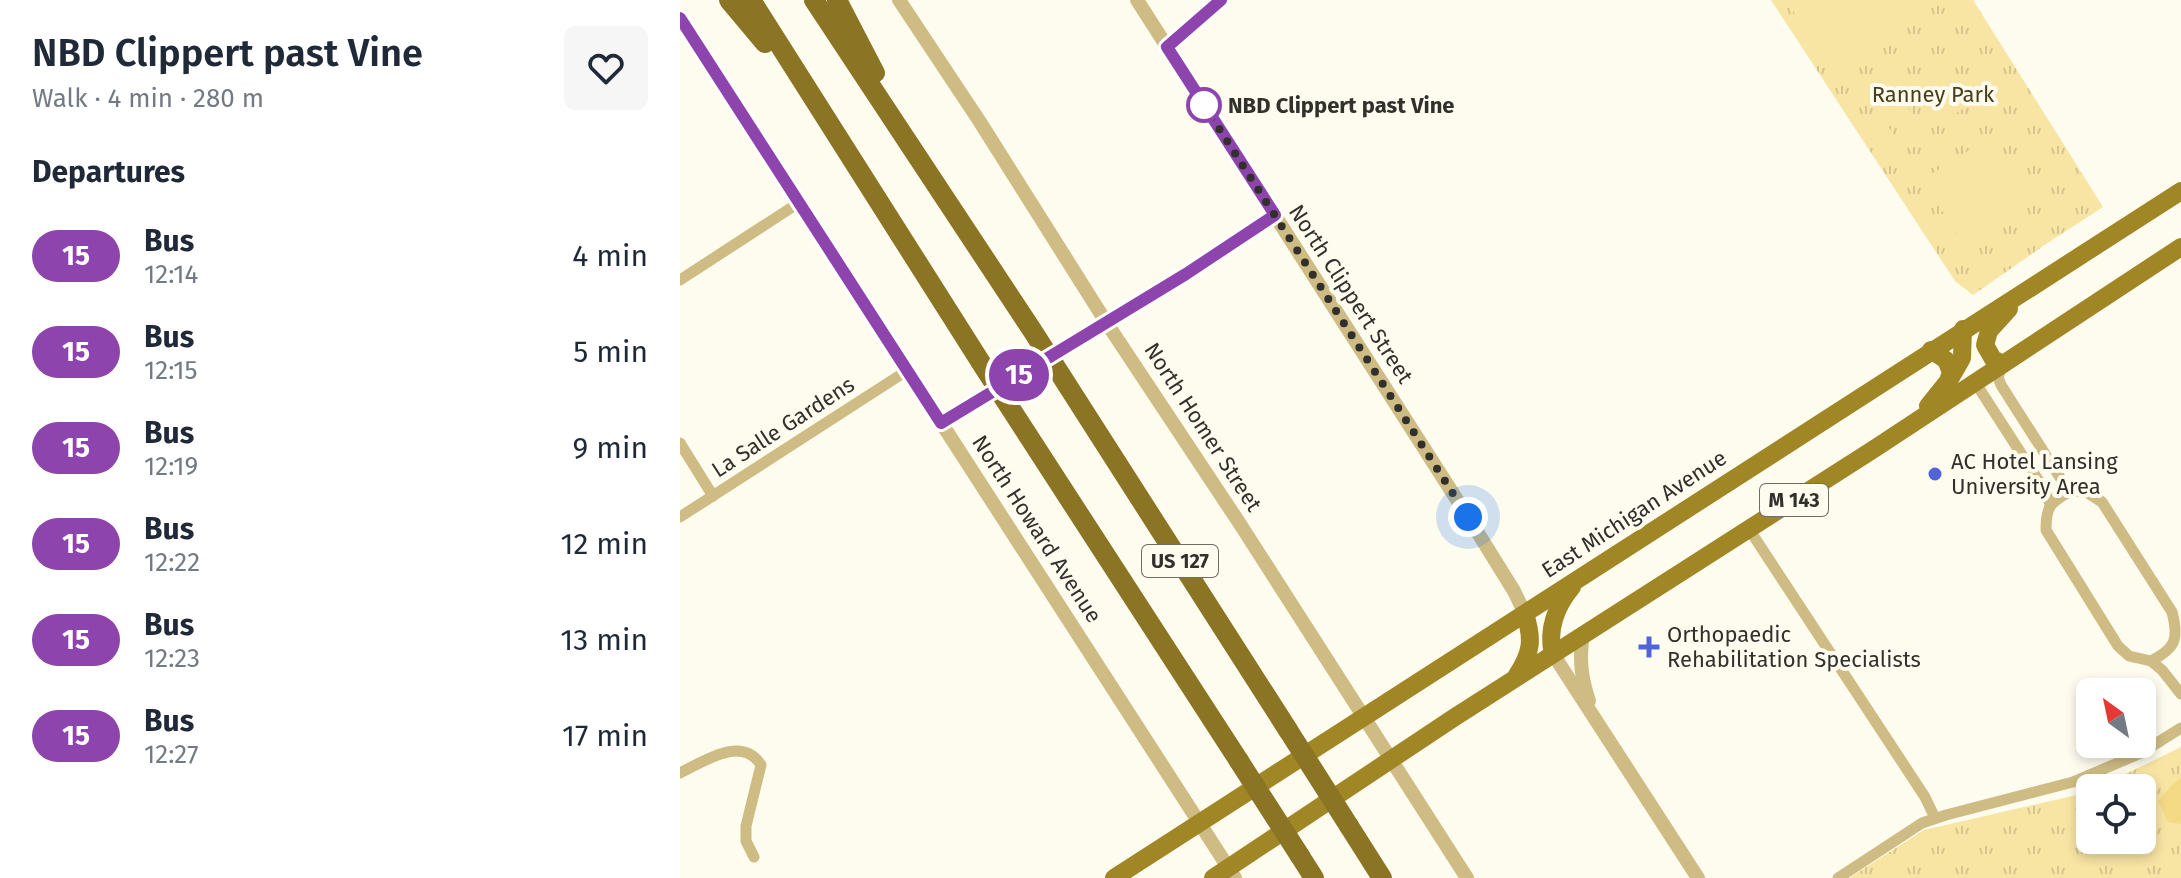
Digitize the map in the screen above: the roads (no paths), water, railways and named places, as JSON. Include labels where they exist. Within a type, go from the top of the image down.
[{"type":"highway","points":[[729,0],[773,54],[879,204]]},
{"type":"highway","name":"US 127","points":[[751,0],[911,254],[1314,878]]},
{"type":"highway","name":"US 127","points":[[814,0],[1032,330],[1382,878]]},
{"type":"highway","points":[[837,0],[927,173]]},
{"type":"main road","name":"East Michigan Avenue","points":[[1114,878],[2181,191]]},
{"type":"main road","name":"M 143","points":[[1226,874],[1391,759],[1913,423],[2177,248]]},
{"type":"main road","points":[[1975,382],[1977,352],[1989,331],[2031,287]]},
{"type":"main road","points":[[1913,423],[1948,381],[1962,358],[1963,329]]},
{"type":"main road","points":[[1989,331],[1985,340],[1986,349],[1993,359],[2003,364]]},
{"type":"main road","points":[[1931,350],[1948,364],[1951,372],[1948,381]]},
{"type":"main road","points":[[1553,654],[1550,637],[1555,617],[1564,597],[1582,576]]},
{"type":"main road","points":[[1503,687],[1519,672],[1530,648],[1525,614]]},
{"type":"street","name":"North Homer Street","points":[[899,0],[1467,878]]},
{"type":"street","name":"North Clippert Street","points":[[1137,0],[1468,517],[1525,614]]},
{"type":"street","name":"North Howard Avenue","points":[[680,18],[686,39],[800,202],[1199,823],[1226,874]]},
{"type":"street","points":[[680,280],[800,202]]},
{"type":"street","points":[[2003,364],[1998,381],[2061,479],[2072,490],[2088,493],[2102,502],[2172,612],[2176,627],[2175,641],[2181,657]]},
{"type":"street","name":"La Salle Gardens","points":[[680,517],[908,370]]},
{"type":"street","points":[[1975,382],[2044,489],[2050,504]]},
{"type":"street","points":[[680,443],[713,496]]},
{"type":"street","points":[[2072,490],[2050,504],[2046,530],[2118,646],[2129,656],[2151,661],[2166,653],[2175,641]]},
{"type":"street","points":[[1749,529],[1925,797],[1935,818]]},
{"type":"street","points":[[1583,634],[1580,672],[1593,713]]},
{"type":"street","points":[[1553,654],[1698,878]]},
{"type":"street","points":[[2151,661],[2181,694]]},
{"type":"street","points":[[1838,878],[1905,833],[1935,818],[2073,782],[2141,753],[2181,728]]},
{"type":"street","points":[[680,773],[734,750],[748,751],[755,756],[761,765],[746,826],[746,841],[754,857]]},
{"type":"place","name":"NBD Clippert past Vine","points":[[1204,105]]},
{"type":"place","name":"AC Hotel Lansing University Area","points":[[1935,474]]},
{"type":"place","name":"Orthopaedic Rehabilitation Specialists","points":[[1649,647]]},
{"type":"park label","name":"Ranney Park","points":[[1933,94]]}]
